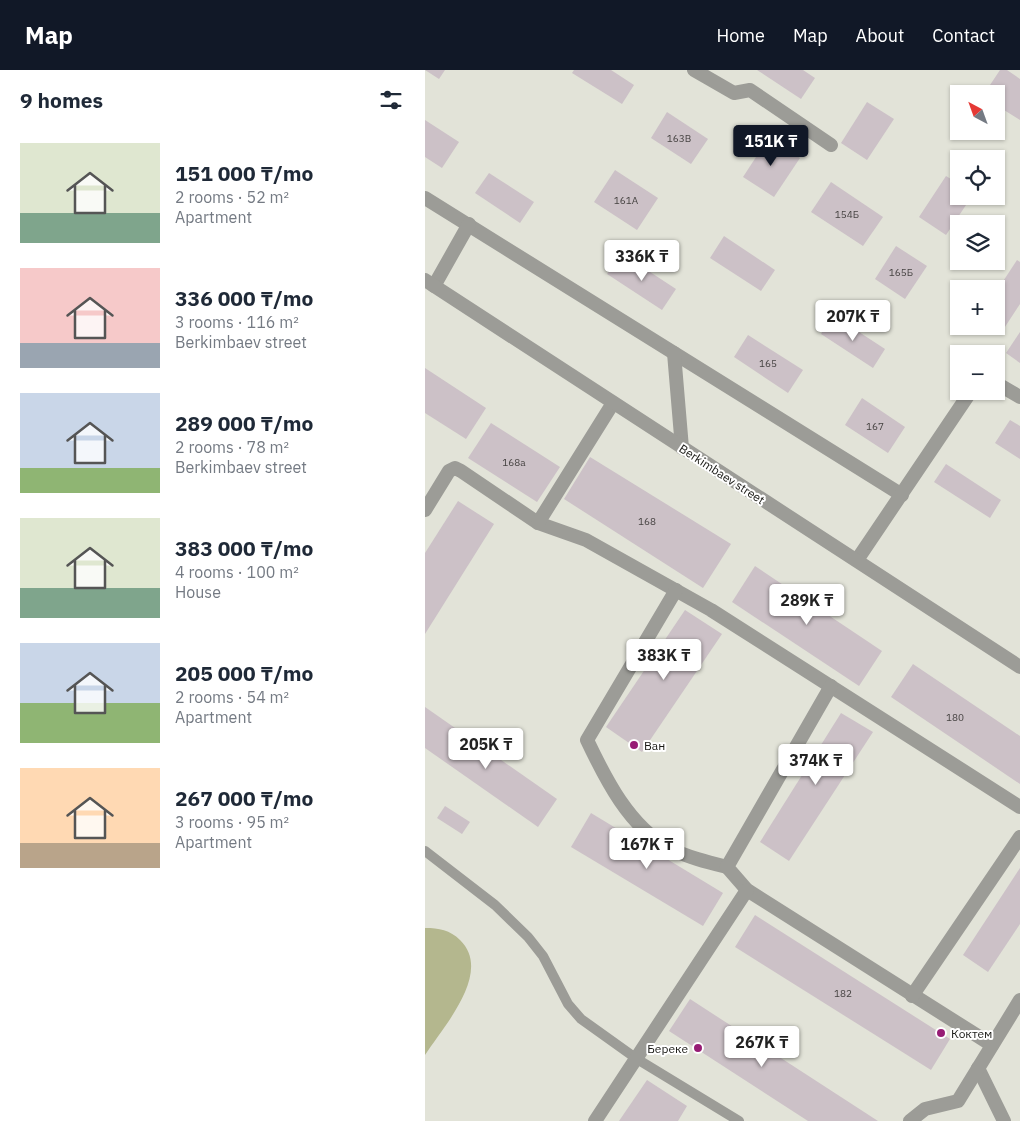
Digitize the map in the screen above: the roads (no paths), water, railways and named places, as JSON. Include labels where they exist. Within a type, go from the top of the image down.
[{"type":"street","points":[[694,70],[734,93],[749,90],[831,145]]},
{"type":"street","points":[[425,198],[902,495]]},
{"type":"street","points":[[430,283],[469,224]]},
{"type":"street","name":"Berkimbaev street","points":[[430,283],[1020,667]]},
{"type":"street","points":[[675,353],[682,448]]},
{"type":"street","points":[[1005,388],[1020,397]]},
{"type":"street","points":[[857,560],[965,400]]},
{"type":"street","points":[[538,523],[613,403]]},
{"type":"street","points":[[425,510],[449,471],[455,468],[538,523],[586,540],[711,610],[1020,807]]},
{"type":"street","points":[[676,590],[587,740],[615,793],[643,830],[668,847],[689,857],[727,867],[747,890],[992,1046]]},
{"type":"street","points":[[727,867],[831,686]]},
{"type":"street","points":[[912,996],[1020,837]]},
{"type":"street","points":[[595,1121],[747,890]]},
{"type":"street","points":[[910,1121],[925,1109],[958,1101],[1020,1000]]},
{"type":"street","points":[[978,1068],[1004,1121]]},
{"type":"lane","points":[[425,851],[495,905],[528,937],[543,956],[568,1004],[581,1019],[637,1059],[739,1121]]},
{"type":"place","name":"Ван","points":[[634,745]]},
{"type":"place","name":"Коктем","points":[[941,1033]]},
{"type":"place","name":"Береке","points":[[698,1048]]}]
